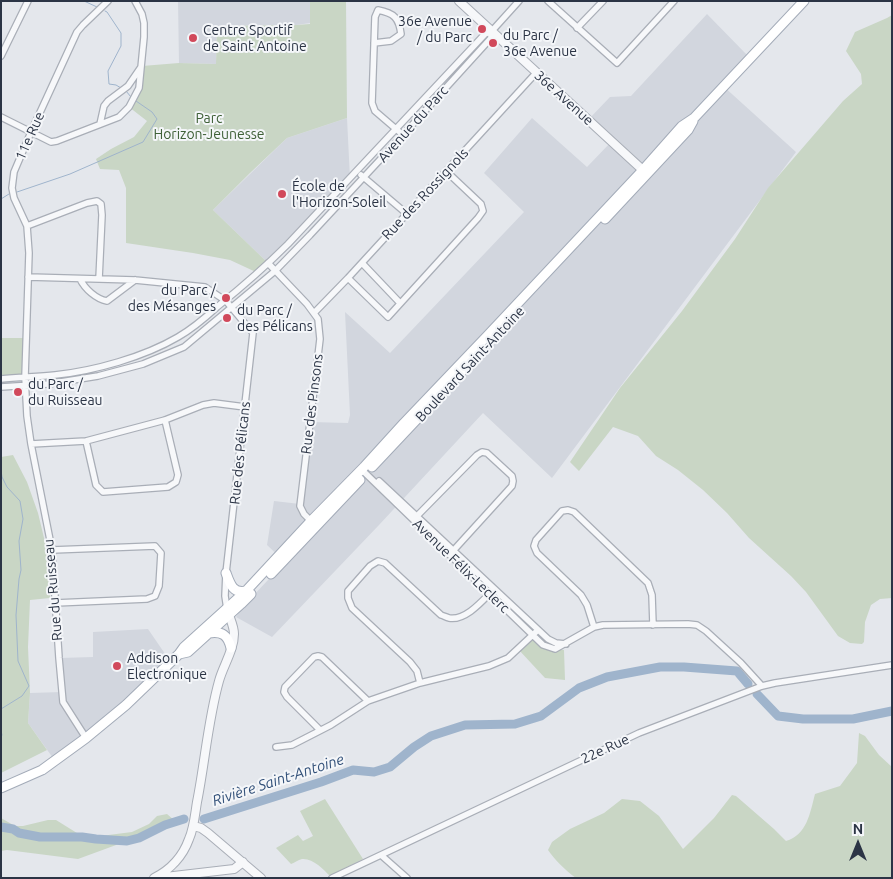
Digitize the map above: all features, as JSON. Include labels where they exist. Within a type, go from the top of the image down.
[{"type":"main road","name":"Boulevard Saint-Antoine","points":[[228,612],[241,604],[645,172],[688,130],[694,118],[804,1]]},
{"type":"main road","name":"Boulevard Saint-Antoine","points":[[228,612],[246,591],[314,524]]},
{"type":"main road","points":[[226,573],[230,585],[235,590],[240,592],[246,591]]},
{"type":"main road","points":[[179,654],[188,652],[228,612]]},
{"type":"main road","points":[[1,788],[42,770],[86,738],[126,705],[184,647],[228,612]]},
{"type":"main road","points":[[209,633],[217,632],[224,635],[229,640],[231,648]]},
{"type":"street","points":[[1,56],[28,1]]},
{"type":"street","name":"11e Rue","points":[[24,377],[29,253],[27,226],[14,198],[12,188],[14,172],[30,132],[78,32],[108,1]]},
{"type":"street","points":[[1,117],[51,142],[57,142],[119,117],[129,107],[139,88],[144,23],[140,9],[135,1]]},
{"type":"street","name":"36e Avenue","points":[[459,1],[645,172]]},
{"type":"street","name":"Avenue du Parc","points":[[1,379],[55,375],[96,368],[141,354],[178,337],[226,301],[268,263],[485,34],[491,32],[519,1]]},
{"type":"street","points":[[548,1],[616,63],[674,1]]},
{"type":"street","points":[[578,28],[603,1]]},
{"type":"street","points":[[374,43],[391,41],[401,34],[400,24],[395,17],[386,11],[378,10],[375,17],[374,43],[372,103],[375,111],[403,136]]},
{"type":"street","name":"Avenue du Parc","points":[[1,387],[74,381],[98,376],[150,362],[184,347],[275,271],[310,236],[403,136],[490,38],[491,32]]},
{"type":"street","points":[[100,124],[104,106],[128,86],[142,66]]},
{"type":"street","name":"Rue des Rossignols","points":[[314,313],[536,73]]},
{"type":"street","points":[[357,171],[406,214]]},
{"type":"street","points":[[348,278],[388,317],[483,211],[481,204],[446,171]]},
{"type":"street","points":[[27,226],[97,201],[101,204],[102,216],[99,279]]},
{"type":"street","points":[[303,228],[310,236]]},
{"type":"street","name":"Rue des Pinsons","points":[[268,263],[307,304],[318,319],[320,339],[300,506],[304,514],[314,524]]},
{"type":"street","points":[[362,263],[400,303]]},
{"type":"street","name":"Rue des Pélicans","points":[[28,277],[135,280],[205,287],[226,301],[253,333],[226,573],[225,596],[228,612]]},
{"type":"street","points":[[80,279],[83,286],[100,300],[107,301],[135,280]]},
{"type":"street","name":"Rue du Ruisseau","points":[[24,377],[31,444],[52,550],[63,702],[86,738]]},
{"type":"street","points":[[31,444],[86,440],[165,420],[203,405],[214,403],[245,407]]},
{"type":"street","points":[[86,440],[96,485],[103,492],[168,486],[176,482],[178,475],[165,420]]},
{"type":"street","points":[[415,518],[477,455],[482,452],[487,453],[512,476],[512,486],[452,552]]},
{"type":"street","name":"Avenue Félix-Leclerc","points":[[365,470],[535,633],[543,645],[555,649],[594,627],[697,625],[741,663],[762,686]]},
{"type":"street","points":[[594,627],[587,605],[581,595],[537,553],[534,546],[536,540],[562,511],[574,512],[648,583],[652,595],[653,625]]},
{"type":"street","points":[[52,550],[155,546],[161,553],[159,586],[155,596],[147,599],[55,603]]},
{"type":"street","points":[[420,683],[417,671],[410,662],[352,608],[348,598],[348,591],[370,566],[378,561],[385,563],[441,614],[450,618],[462,616],[472,610],[492,591]]},
{"type":"street","points":[[157,876],[176,862],[185,850],[190,838],[215,697],[234,634],[228,612]]},
{"type":"street","points":[[276,747],[292,745],[331,725],[368,701],[420,683],[489,666],[508,658],[535,633]]},
{"type":"street","points":[[320,730],[287,698],[284,692],[285,686],[314,657],[322,657],[368,701]]},
{"type":"street","name":"22e Rue","points":[[332,878],[639,733],[762,686],[892,665]]},
{"type":"street","points":[[193,826],[208,833],[261,878]]},
{"type":"street","points":[[381,855],[407,878]]},
{"type":"street","points":[[157,876],[165,877],[234,869],[243,862]]},
{"type":"shaded area","points":[[178,1],[310,1],[310,23],[296,25],[217,26],[216,64],[179,63]]},
{"type":"shaded area","points":[[707,14],[748,56],[722,85],[796,152],[552,478],[483,413],[272,637],[236,617],[285,562],[267,545],[274,501],[300,504],[311,422],[348,423],[350,415],[345,312],[390,353],[524,212],[484,173],[532,118],[587,167],[612,141],[588,120],[610,97],[631,96]]},
{"type":"shaded area","name":"École de l'Horizon-Soleil","points":[[347,118],[350,179],[268,263],[213,210],[287,138]]},
{"type":"shaded area","points":[[148,629],[172,664],[65,753],[53,758],[28,723],[30,693],[62,692],[60,658],[93,657],[93,632]]},
{"type":"green space","name":"Parc Horizon-Jeunesse","points":[[310,1],[346,1],[347,118],[287,138],[213,210],[268,263],[258,273],[230,260],[126,243],[126,188],[119,170],[100,169],[96,159],[134,137],[147,121],[129,107],[139,88],[142,66],[179,63],[216,64],[217,26],[310,24]]},
{"type":"green space","points":[[892,15],[892,598],[880,599],[871,605],[865,622],[864,642],[862,644],[850,643],[838,636],[806,592],[791,576],[749,538],[703,490],[678,470],[656,456],[638,436],[613,427],[579,471],[570,462],[620,388],[682,311],[735,239],[768,188],[843,101],[862,84],[861,74],[846,51],[855,32]]},
{"type":"green space","points":[[1,338],[26,338],[25,377],[1,378]]},
{"type":"green space","points":[[13,455],[27,482],[38,513],[50,563],[50,598],[30,600],[28,647],[30,693],[28,723],[47,750],[1,773],[1,457]]},
{"type":"green space","points":[[533,635],[546,646],[564,650],[565,680],[545,678],[518,649]]},
{"type":"green space","points":[[859,733],[865,736],[879,755],[892,767],[892,878],[576,878],[560,865],[548,850],[552,842],[570,829],[604,813],[622,799],[640,801],[659,816],[683,849],[714,818],[732,795],[736,796],[786,841],[799,834],[803,829],[815,794],[840,786],[857,763]]},
{"type":"green space","points":[[325,799],[363,859],[330,876],[310,860],[302,859],[291,864],[276,848],[298,835],[303,841],[313,836],[300,811]]},
{"type":"green space","points":[[167,814],[174,820],[146,834],[78,859],[7,850],[1,851],[1,818],[15,826],[56,820],[85,838],[132,832],[149,824],[157,816]]},
{"type":"waterway","points":[[84,1],[97,7]]},
{"type":"waterway","points":[[105,11],[121,33],[121,46],[108,71],[109,84],[121,88]]},
{"type":"waterway","points":[[126,91],[131,97]]},
{"type":"waterway","points":[[17,192],[70,174],[143,142],[157,119],[152,112],[136,101]]},
{"type":"waterway","points":[[1,199],[9,194]]},
{"type":"waterway","points":[[1,470],[7,487],[20,501],[23,519],[19,541],[21,570],[16,615],[18,661],[29,686],[22,696],[1,709]]},
{"type":"waterway","name":"Rivière Saint-Antoine","points":[[204,819],[353,770],[374,772],[390,767],[431,736],[465,725],[515,724],[541,716],[579,688],[607,677],[660,667],[684,667],[737,671],[748,684]]},
{"type":"waterway","name":"Rivière Saint-Antoine","points":[[757,694],[778,716],[803,719],[853,719],[892,711]]},
{"type":"waterway","points":[[1,731],[1,737]]},
{"type":"waterway","name":"Rivière Saint-Antoine","points":[[1,827],[40,837],[82,837],[127,841],[139,838],[165,825],[184,819]]},
{"type":"place","name":"36e Avenue / du Parc","points":[[482,29]]},
{"type":"place","name":"Centre Sportif de Saint Antoine","points":[[193,38]]},
{"type":"place","name":"du Parc / 36e Avenue","points":[[493,43]]},
{"type":"place","name":"École de l'Horizon-Soleil","points":[[282,194]]},
{"type":"place","name":"du Parc / des Mésanges","points":[[226,298]]},
{"type":"place","name":"du Parc / des Pélicans","points":[[227,318]]},
{"type":"place","name":"du Parc / du Ruisseau","points":[[18,392]]},
{"type":"place","name":"Addison Electronique","points":[[117,666]]}]
